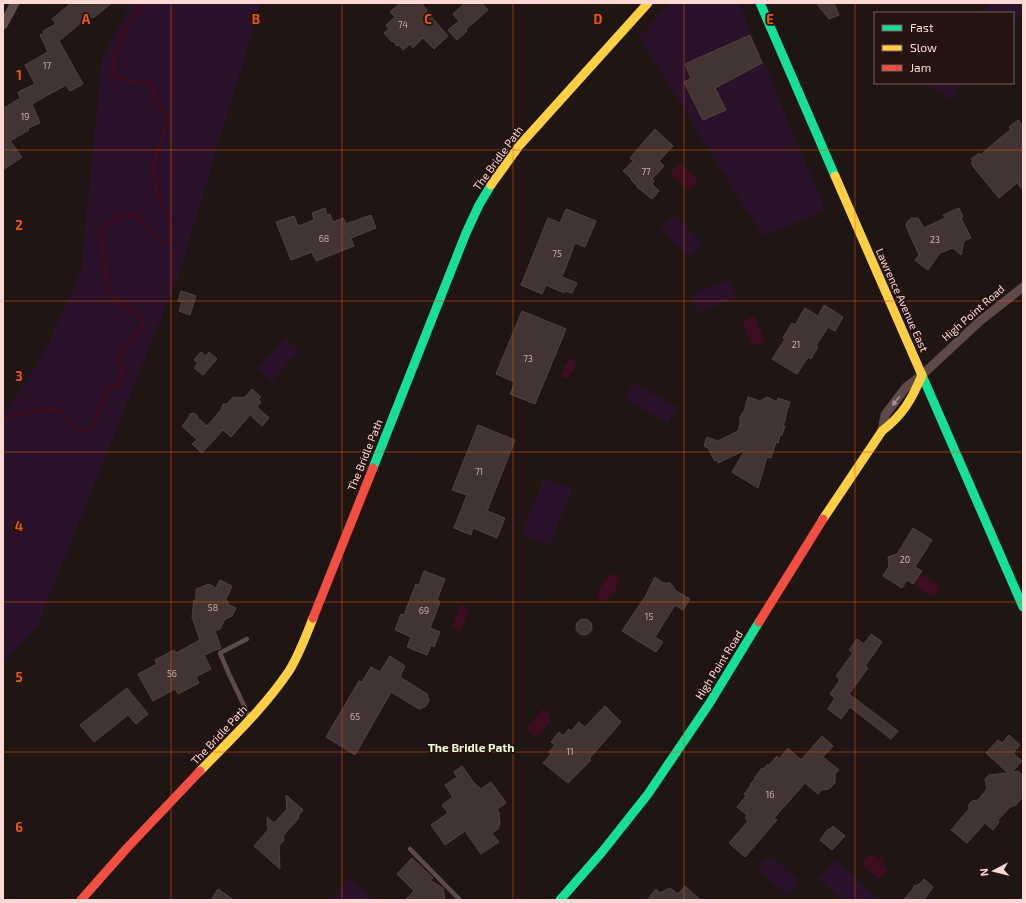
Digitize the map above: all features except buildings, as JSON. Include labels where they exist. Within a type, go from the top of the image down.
[{"type":"street","points":[[3,25],[15,3]]},
{"type":"street","name":"The Bridle Path","points":[[81,900],[127,848],[251,719],[289,670],[303,644],[479,205],[494,180],[519,146],[648,3]]},
{"type":"street","name":"Lawrence Avenue East","points":[[760,3],[1023,607]]},
{"type":"street","name":"High Point Road","points":[[560,900],[616,835],[657,782],[709,704],[830,507],[882,431],[894,422],[912,398],[922,375],[980,321],[1023,287]]},
{"type":"lane","points":[[247,639],[220,653],[251,719]]},
{"type":"lane","points":[[410,849],[460,900]]},
{"type":"shaded area","points":[[131,3],[261,3],[179,274],[37,626],[3,665],[3,417],[45,351],[81,270],[102,59]]},
{"type":"shaded area","points":[[670,3],[739,3],[825,210],[765,236],[746,210],[639,37]]},
{"type":"shaded area","points":[[990,3],[1023,3],[1023,12],[1014,22],[1014,12],[982,12]]},
{"type":"shaded area","points":[[928,84],[960,84],[952,100]]},
{"type":"shaded area","points":[[680,163],[698,181],[688,191],[670,173]]},
{"type":"shaded area","points":[[675,215],[703,244],[689,258],[661,228]]},
{"type":"shaded area","points":[[729,279],[737,297],[699,313],[691,295]]},
{"type":"shaded area","points":[[754,316],[765,342],[759,345],[756,343],[751,345],[742,321]]},
{"type":"shaded area","points":[[286,338],[299,351],[272,381],[259,368]]},
{"type":"shaded area","points":[[569,359],[574,359],[576,364],[569,378],[564,378],[561,375]]},
{"type":"shaded area","points":[[634,383],[677,407],[668,423],[624,399]]},
{"type":"shaded area","points":[[544,478],[572,489],[549,546],[521,534]]},
{"type":"shaded area","points":[[612,573],[620,577],[616,587],[618,588],[605,602],[597,597],[600,593],[598,591],[608,576],[610,577]]},
{"type":"shaded area","points":[[922,575],[940,586],[939,592],[933,597],[915,586],[916,580]]},
{"type":"shaded area","points":[[460,605],[469,608],[461,632],[452,628]]},
{"type":"shaded area","points":[[543,709],[551,716],[549,719],[551,721],[536,738],[526,729]]},
{"type":"shaded area","points":[[770,855],[800,882],[788,896],[758,869]]},
{"type":"shaded area","points":[[872,855],[878,860],[881,857],[884,858],[882,864],[887,868],[885,876],[878,879],[863,865],[865,858]]},
{"type":"shaded area","points":[[836,860],[877,897],[874,900],[842,900],[819,879]]},
{"type":"shaded area","points":[[350,877],[372,897],[370,900],[330,900]]},
{"type":"waterway","points":[[3,421],[15,414],[57,409],[81,432],[93,427],[108,387],[118,384],[123,369],[116,360],[142,327],[143,319],[108,293],[101,232],[118,216],[137,216],[162,243],[170,240],[173,232],[157,192],[153,167],[167,120],[155,97],[152,83],[132,82],[112,75],[114,59],[126,29],[144,3]]},
{"type":"traffic: fast","points":[[760,3],[835,176]]},
{"type":"traffic: fast","points":[[373,468],[466,233],[479,205],[491,185]]},
{"type":"traffic: fast","points":[[921,373],[1023,607]]},
{"type":"traffic: fast","points":[[560,900],[602,852],[648,794],[709,704],[759,622]]},
{"type":"traffic: slow","points":[[491,185],[519,146],[648,3]]},
{"type":"traffic: slow","points":[[835,176],[921,373]]},
{"type":"traffic: slow","points":[[823,519],[882,431],[896,419],[906,406],[922,375]]},
{"type":"traffic: slow","points":[[200,771],[247,723],[279,685],[296,658],[313,618]]},
{"type":"traffic: jam","points":[[313,618],[373,468]]},
{"type":"traffic: jam","points":[[759,622],[823,519]]},
{"type":"traffic: jam","points":[[81,900],[127,848],[200,771]]},
{"type":"district","name":"The Bridle Path","points":[[471,748]]}]
